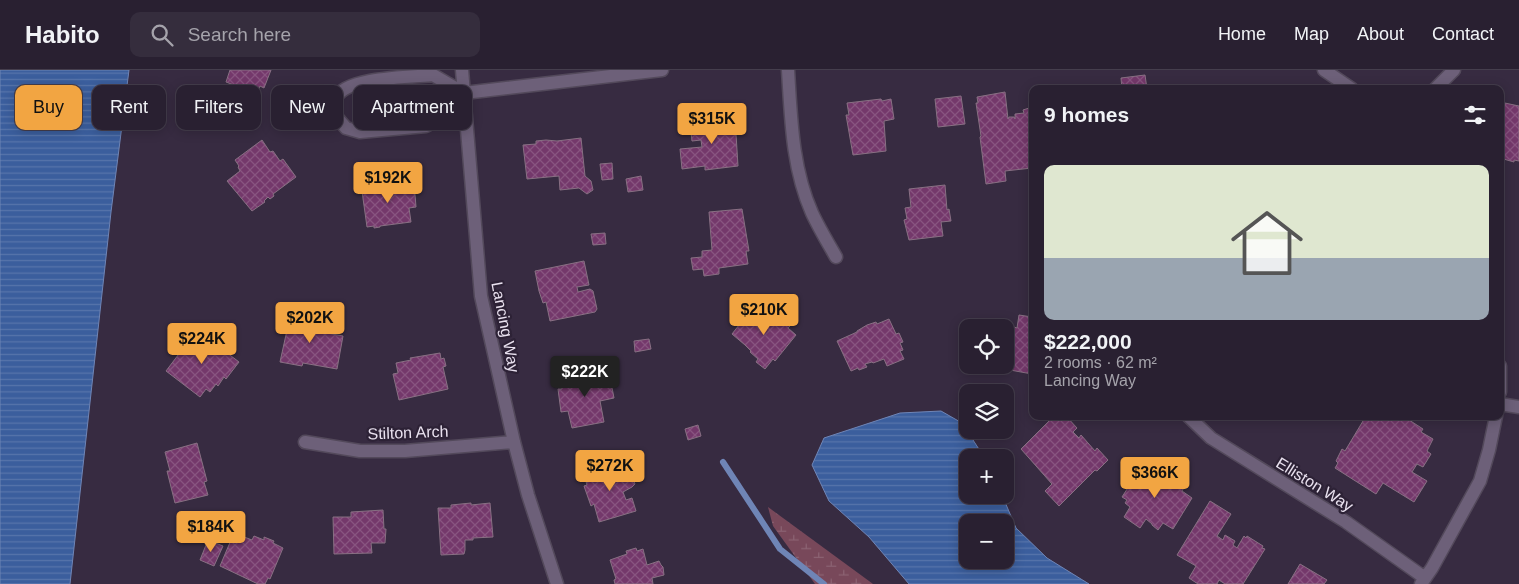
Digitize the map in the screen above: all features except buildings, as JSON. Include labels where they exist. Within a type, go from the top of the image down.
[{"type":"street","name":"Lancing Way","points":[[462,70],[463,85]]},
{"type":"street","points":[[472,91],[662,70]]},
{"type":"street","points":[[788,70],[792,140],[797,167],[812,212],[836,257]]},
{"type":"street","points":[[1324,70],[1346,85]]},
{"type":"street","points":[[1439,85],[1454,70]]},
{"type":"street","points":[[434,75],[464,92],[437,120],[426,126],[360,132],[346,128],[334,114],[336,97],[346,88],[359,82],[434,75]]},
{"type":"street","name":"Lancing Way","points":[[467,130],[481,296],[514,442],[528,495],[557,584]]},
{"type":"street","points":[[1504,405],[1519,407]]},
{"type":"street","name":"Elliston Way","points":[[1192,420],[1211,438],[1346,522],[1423,581]]},
{"type":"street","points":[[1423,581],[1480,481],[1495,420]]},
{"type":"street","name":"Stilton Arch","points":[[305,442],[360,451],[405,451],[514,442]]},
{"type":"green space","points":[[768,507],[873,584],[815,584],[773,526]]},
{"type":"water","points":[[0,70],[129,70],[127,85],[92,85],[92,130],[121,130],[70,584],[0,584]]},
{"type":"water","points":[[941,411],[959,421],[959,439],[972,439],[979,449],[959,449],[959,504],[1006,504],[1010,514],[959,514],[959,569],[1014,569],[1014,523],[1016,528],[1047,558],[1089,584],[909,584],[869,537],[829,501],[812,465],[824,438],[900,413]]},
{"type":"waterway","points":[[723,462],[780,549],[824,584]]}]
